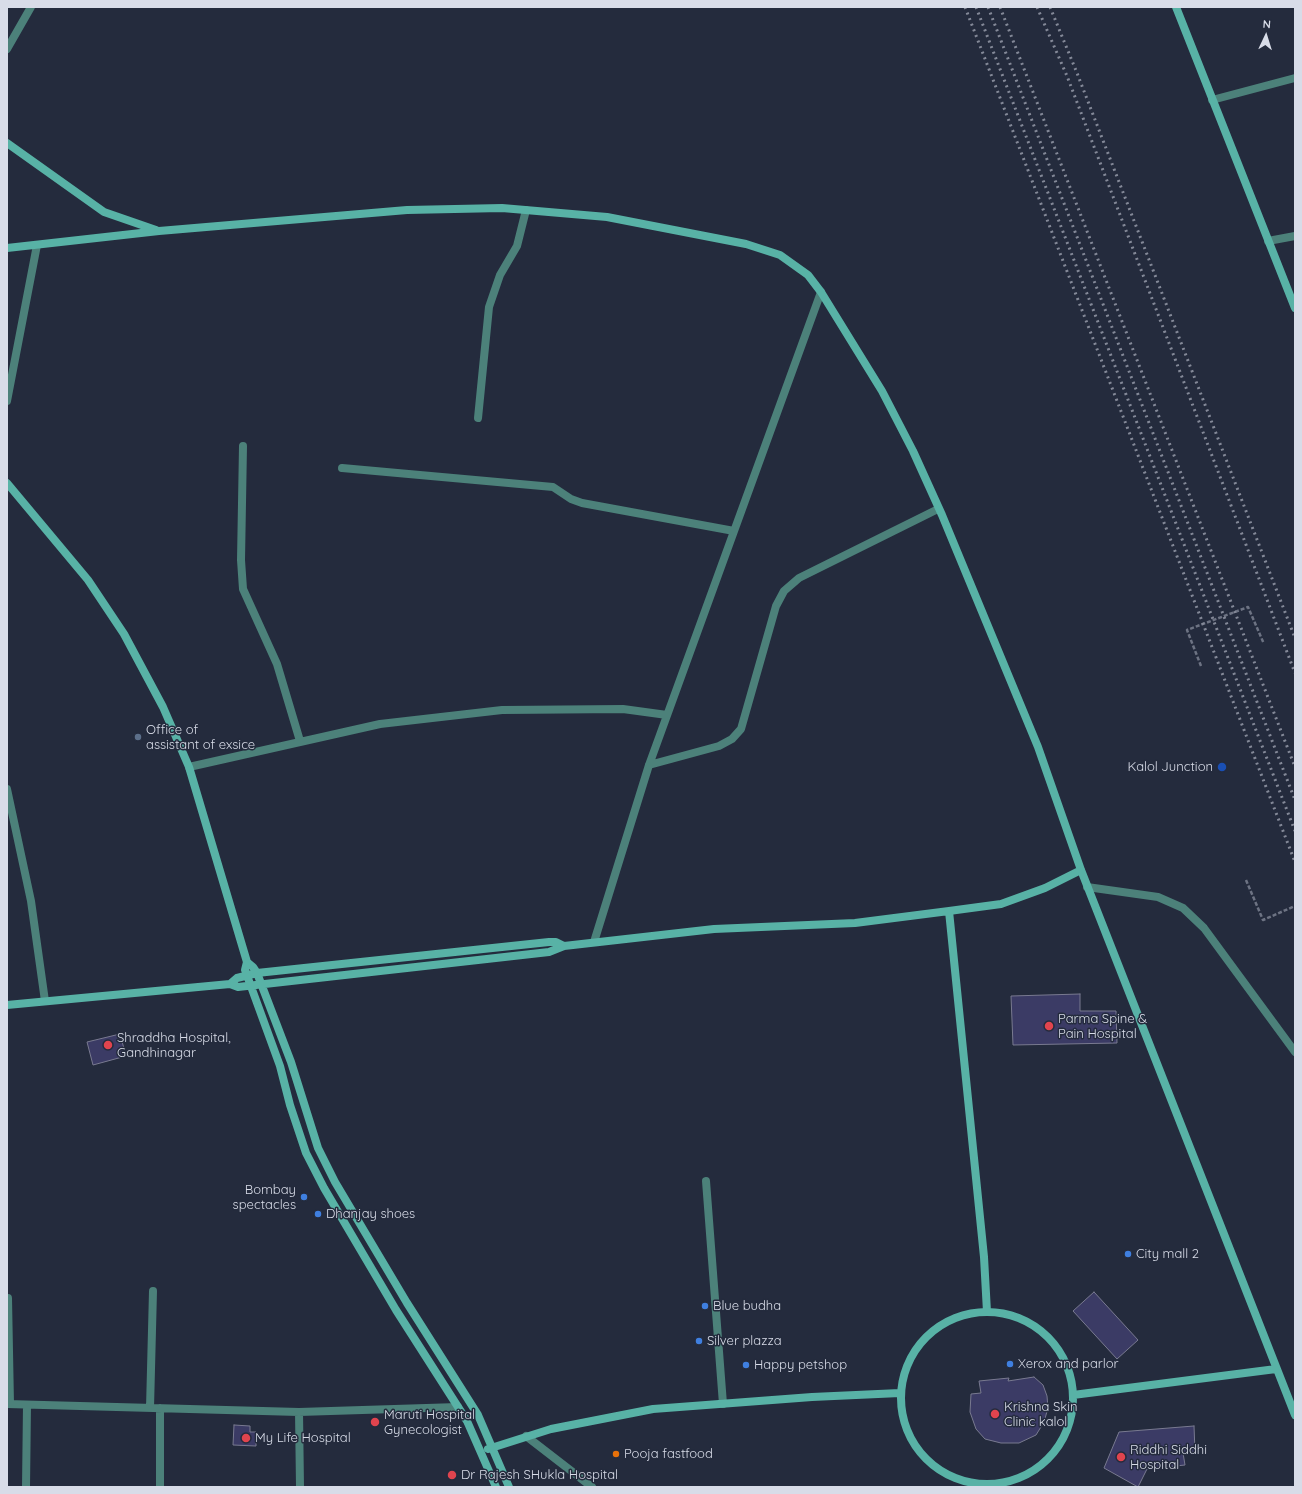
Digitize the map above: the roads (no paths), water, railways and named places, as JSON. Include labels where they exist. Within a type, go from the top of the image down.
[{"type":"street","points":[[7,49],[31,7]]},
{"type":"street","points":[[1176,7],[1295,308]]},
{"type":"street","points":[[1212,100],[1295,78]]},
{"type":"street","points":[[7,143],[104,212],[159,231]]},
{"type":"street","points":[[7,248],[159,231],[407,210],[502,208],[607,217],[763,248],[794,264],[808,275],[821,292],[882,392],[913,451],[938,509],[1038,747],[1087,887],[1295,1415]]},
{"type":"street","points":[[478,418],[489,307],[500,275],[517,246],[526,210]]},
{"type":"street","points":[[1268,241],[1295,236]]},
{"type":"street","points":[[7,401],[37,245]]},
{"type":"street","points":[[594,942],[666,715],[821,292]]},
{"type":"street","points":[[243,446],[241,560],[243,589],[277,664],[300,741]]},
{"type":"street","points":[[342,468],[552,487],[571,499],[595,506],[734,531]]},
{"type":"street","points":[[7,483],[88,580],[124,634],[163,707],[189,767],[247,962],[245,970],[280,1066],[290,1105],[304,1146],[320,1181],[396,1310],[458,1407],[482,1451],[496,1487]]},
{"type":"street","points":[[649,765],[719,746],[732,739],[741,729],[776,606],[784,591],[794,582],[799,578],[938,509]]},
{"type":"street","points":[[189,767],[380,724],[502,710],[622,709],[666,715]]},
{"type":"street","points":[[7,789],[31,902],[45,1001]]},
{"type":"street","points":[[7,1005],[230,984],[238,987],[261,985],[549,952],[564,946],[714,929],[855,923],[1001,904],[1045,888],[1081,870]]},
{"type":"street","points":[[1087,887],[1158,897],[1183,908],[1204,928],[1295,1052]]},
{"type":"street","points":[[949,911],[984,1257],[987,1312]]},
{"type":"street","points":[[230,984],[237,978],[257,973],[549,942],[556,942],[564,946]]},
{"type":"street","points":[[247,962],[257,973],[291,1062],[318,1148],[328,1168],[407,1303],[478,1416],[493,1447],[509,1487]]},
{"type":"street","points":[[706,1181],[723,1404]]},
{"type":"street","points":[[150,1408],[153,1291]]},
{"type":"street","points":[[8,1298],[9,1404],[299,1412],[458,1407]]},
{"type":"street","points":[[987,1312],[1016,1317],[1042,1331],[1061,1353],[1072,1380],[1073,1410],[1064,1438],[1046,1461],[1022,1477],[993,1484],[963,1484],[937,1469],[916,1448],[903,1422],[900,1393],[904,1373],[912,1354],[925,1338],[943,1324],[964,1315],[987,1312]]},
{"type":"street","points":[[1073,1395],[1276,1369]]},
{"type":"street","points":[[482,1451],[551,1429],[653,1409],[900,1393]]},
{"type":"street","points":[[26,1487],[27,1405]]},
{"type":"street","points":[[160,1408],[160,1487]]},
{"type":"street","points":[[299,1412],[300,1487]]},
{"type":"street","points":[[526,1436],[592,1487]]},
{"type":"railway","points":[[965,7],[1295,862]]},
{"type":"railway","points":[[976,7],[1295,831]]},
{"type":"railway","points":[[988,7],[1295,800]]},
{"type":"railway","points":[[1000,7],[1295,767]]},
{"type":"railway","points":[[1037,7],[1067,76],[1295,673]]},
{"type":"railway","points":[[1050,7],[1077,73],[1295,638]]},
{"type":"place","name":"Office of assistant of exsice","points":[[138,737]]},
{"type":"place","name":"Kalol Junction","points":[[1222,767]]},
{"type":"place","name":"Parma Spine & Pain Hospital","points":[[1049,1026]]},
{"type":"place","name":"Shraddha Hospital, Gandhinagar","points":[[108,1045]]},
{"type":"place","name":"Bombay spectacles","points":[[304,1197]]},
{"type":"place","name":"Dhanjay shoes","points":[[318,1214]]},
{"type":"place","name":"City mall 2","points":[[1128,1254]]},
{"type":"place","name":"Blue budha","points":[[705,1306]]},
{"type":"place","name":"Silver plazza","points":[[699,1341]]},
{"type":"place","name":"Xerox and parlor","points":[[1010,1364]]},
{"type":"place","name":"Happy petshop","points":[[746,1365]]},
{"type":"place","name":"Krishna Skin Clinic kalol","points":[[995,1414]]},
{"type":"place","name":"Maruti Hospital Gynecologist","points":[[375,1422]]},
{"type":"place","name":"My Life Hospital","points":[[246,1438]]},
{"type":"place","name":"Pooja fastfood","points":[[616,1454]]},
{"type":"place","name":"Riddhi Siddhi Hospital","points":[[1121,1457]]},
{"type":"place","name":"Dr Rajesh SHukla Hospital","points":[[452,1475]]}]
